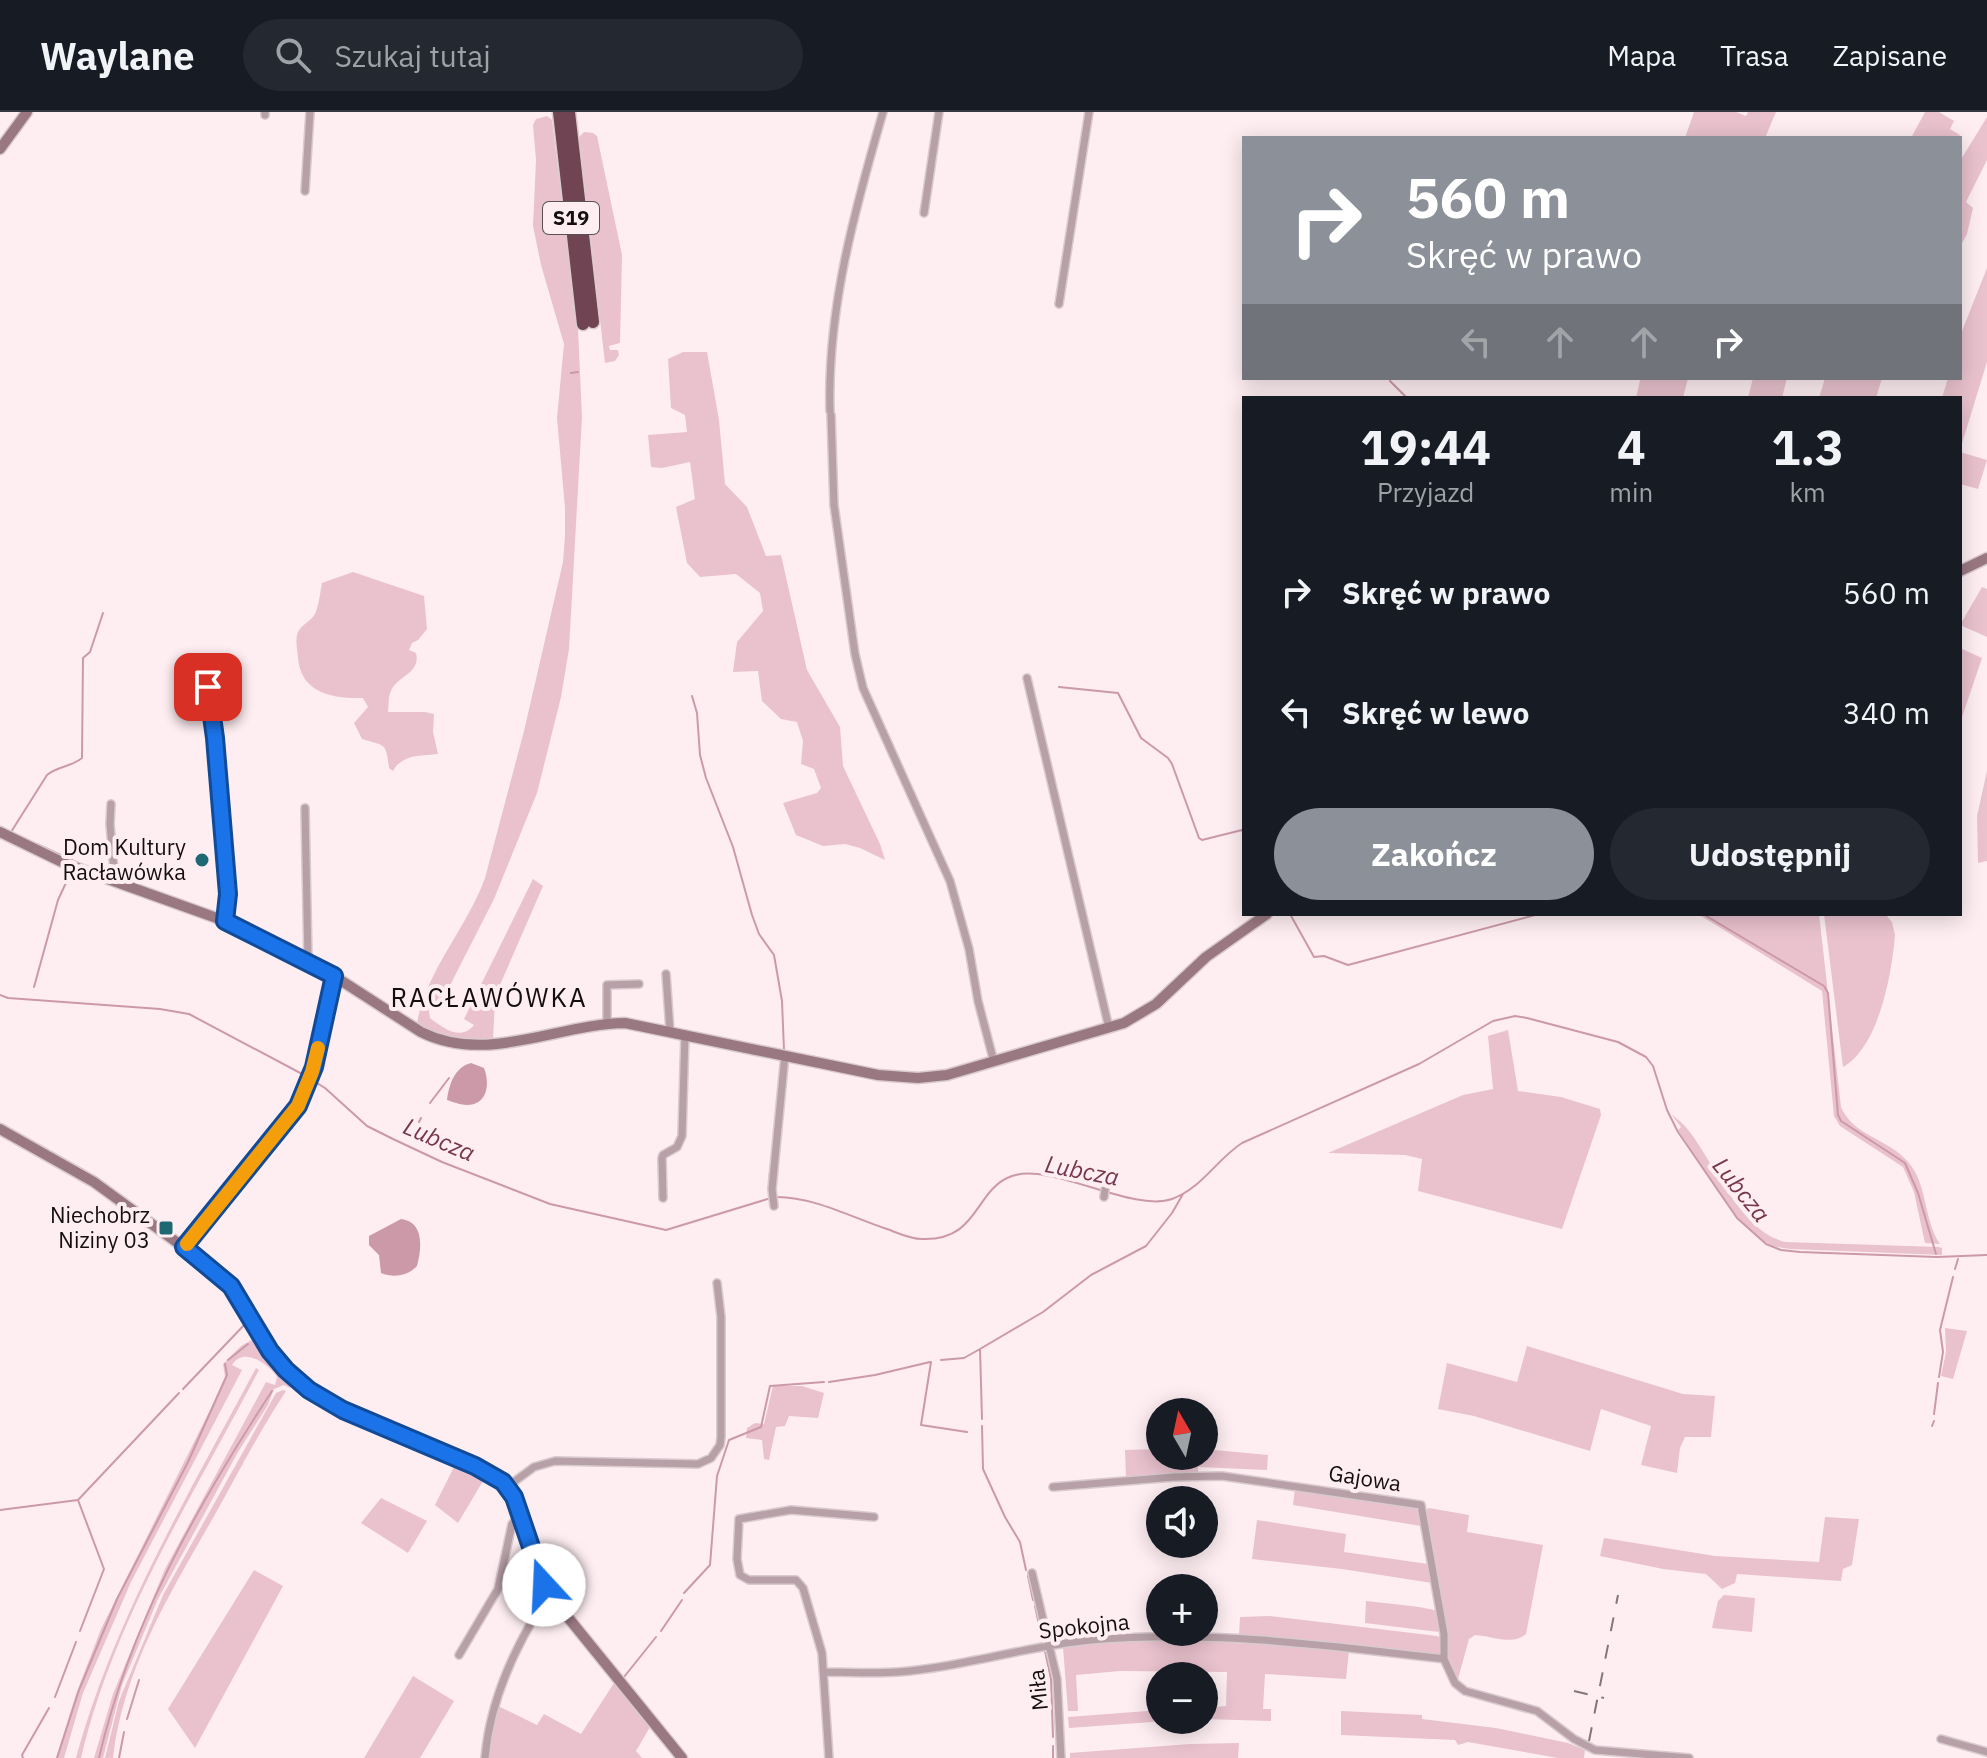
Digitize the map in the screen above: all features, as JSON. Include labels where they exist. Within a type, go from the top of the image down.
[{"type":"highway","name":"S19","points":[[559,112],[588,323],[569,112]]},
{"type":"street","points":[[0,149],[27,112]]},
{"type":"street","points":[[305,191],[310,112]]},
{"type":"street","points":[[883,112],[844,263],[832,347],[830,413],[834,505],[855,654],[863,688],[950,881],[994,1062]]},
{"type":"street","points":[[924,213],[939,112]]},
{"type":"street","points":[[1059,304],[1089,112]]},
{"type":"street","points":[[1962,570],[1987,558]]},
{"type":"street","points":[[205,668],[215,738],[228,894],[225,921]]},
{"type":"street","points":[[1027,678],[1109,1028]]},
{"type":"street","points":[[111,804],[115,882]]},
{"type":"street","points":[[305,808],[308,961]]},
{"type":"street","points":[[0,832],[38,852],[225,921],[308,961],[421,1032],[457,1044],[496,1044],[607,1023],[625,1023],[878,1075],[918,1078],[947,1075],[1133,1019],[1156,1004],[1206,957],[1264,916]]},
{"type":"street","points":[[666,974],[670,1031]]},
{"type":"street","points":[[184,1247],[287,1122],[301,1100],[312,1072],[334,976]]},
{"type":"street","points":[[607,1023],[607,985],[639,984]]},
{"type":"street","points":[[663,1198],[662,1158],[677,1147],[682,1136],[685,1034]]},
{"type":"street","points":[[774,1206],[772,1191],[785,1055]]},
{"type":"street","points":[[0,1129],[94,1182],[184,1247],[231,1286],[270,1351],[309,1390],[356,1416],[484,1470],[507,1487],[549,1594],[682,1758]]},
{"type":"street","points":[[1104,1197],[1106,1183]]},
{"type":"street","points":[[507,1487],[534,1467],[555,1461],[690,1465],[711,1458],[720,1445],[721,1437],[721,1317],[717,1283]]},
{"type":"street","name":"Gajowa","points":[[1053,1487],[1163,1477],[1222,1476],[1421,1505],[1444,1634],[1444,1659]]},
{"type":"street","points":[[829,1758],[824,1672],[817,1630],[799,1582],[749,1580],[740,1575],[737,1559],[739,1519],[791,1510],[874,1517]]},
{"type":"street","points":[[459,1655],[498,1589],[512,1524],[520,1515]]},
{"type":"street","name":"Miła","points":[[1032,1573],[1057,1679],[1061,1758]]},
{"type":"street","points":[[485,1758],[486,1737],[494,1707],[515,1655],[549,1594]]},
{"type":"street","name":"Spokojna","points":[[824,1672],[899,1672],[1020,1653],[1050,1645],[1119,1638],[1186,1636],[1354,1647],[1444,1659]]},
{"type":"street","points":[[1444,1659],[1452,1679],[1465,1691],[1537,1711],[1595,1754],[1689,1758]]},
{"type":"street","points":[[1941,1739],[1987,1752]]},
{"type":"shaded area","points":[[1694,112],[1736,112],[1746,116],[1748,112],[1776,112],[1766,136],[1686,136]]},
{"type":"shaded area","points":[[1925,112],[1939,112],[1954,121],[1950,129],[1960,135],[1959,136],[1912,136]]},
{"type":"shaded area","points":[[547,116],[552,120],[578,329],[582,417],[569,649],[561,697],[537,793],[494,899],[439,1007],[430,1002],[428,1005],[430,1018],[447,1029],[458,1033],[474,1025],[464,1019],[533,879],[543,886],[500,985],[495,1002],[493,1039],[463,1040],[434,1033],[417,1023],[429,985],[485,878],[524,731],[563,562],[565,508],[557,418],[564,344],[533,226],[536,160],[533,125],[536,119]]},
{"type":"shaded area","points":[[1987,117],[1987,160],[1966,202],[1973,208],[1962,243],[1962,158]]},
{"type":"shaded area","points":[[584,132],[597,136],[622,255],[620,343],[609,346],[610,350],[618,350],[619,355],[615,361],[605,363],[579,137]]},
{"type":"shaded area","points":[[1987,268],[1987,362],[1962,443],[1962,396],[1943,396],[1947,380],[1962,380],[1962,331]]},
{"type":"shaded area","points":[[683,352],[707,352],[719,420],[725,484],[747,507],[766,556],[781,555],[807,670],[840,727],[843,766],[885,860],[860,848],[845,844],[823,846],[796,835],[783,803],[817,793],[821,788],[814,769],[801,764],[803,741],[797,722],[781,719],[762,701],[758,671],[733,672],[737,642],[763,611],[760,593],[736,574],[700,577],[687,563],[676,507],[695,499],[690,462],[651,467],[648,435],[687,432],[685,415],[671,408],[668,359]]},
{"type":"shaded area","points":[[1640,380],[1688,380],[1684,396],[1636,396]]},
{"type":"shaded area","points":[[1752,380],[1786,380],[1782,396],[1748,396]]},
{"type":"shaded area","points":[[1824,380],[1881,380],[1877,396],[1820,396]]},
{"type":"shaded area","points":[[1962,453],[1987,460],[1978,489],[1962,485]]},
{"type":"shaded area","points":[[353,572],[424,596],[427,629],[412,643],[409,650],[416,653],[415,666],[391,691],[388,712],[434,714],[433,732],[438,754],[401,761],[393,771],[389,768],[383,746],[362,739],[354,723],[368,707],[363,698],[340,697],[320,691],[305,679],[300,669],[297,635],[315,614],[322,583]]},
{"type":"shaded area","points":[[1982,587],[1987,589],[1987,637],[1962,626]]},
{"type":"shaded area","points":[[1962,649],[1982,658],[1962,717]]},
{"type":"shaded area","points":[[1987,771],[1987,861],[1978,863],[1977,816]]},
{"type":"shaded area","points":[[1701,916],[1819,916],[1841,1107],[1854,1125],[1908,1162],[1919,1181],[1940,1244],[1925,1243],[1914,1192],[1903,1167],[1840,1126],[1834,1116],[1822,991]]},
{"type":"shaded area","points":[[1824,916],[1887,916],[1892,922],[1895,935],[1887,988],[1866,1043],[1843,1067]]},
{"type":"shaded area","points":[[1508,1030],[1518,1091],[1561,1097],[1600,1109],[1601,1115],[1562,1229],[1418,1191],[1422,1159],[1405,1155],[1328,1153],[1463,1095],[1493,1089],[1488,1036]]},
{"type":"shaded area","points":[[471,1063],[484,1068],[487,1086],[483,1097],[467,1105],[447,1100],[454,1077],[461,1068]]},
{"type":"shaded area","points":[[1671,1114],[1689,1131],[1742,1211],[1769,1235],[1785,1242],[1939,1247],[1942,1248],[1942,1255],[1791,1249],[1767,1243],[1742,1223],[1730,1208],[1678,1130],[1681,1127]]},
{"type":"shaded area","points":[[401,1219],[414,1225],[420,1236],[417,1266],[400,1275],[381,1273],[379,1255],[369,1245],[369,1236]]},
{"type":"shaded area","points":[[1945,1328],[1967,1331],[1953,1379],[1941,1376],[1946,1352]]},
{"type":"shaded area","points":[[257,1337],[292,1384],[290,1388],[284,1385],[274,1389],[268,1405],[238,1452],[158,1599],[122,1685],[103,1758],[94,1758],[113,1694],[165,1569],[266,1382],[275,1385],[277,1377],[256,1359],[243,1357],[232,1365],[242,1370],[131,1582],[83,1693],[64,1758],[56,1758],[101,1629],[212,1406],[225,1377],[223,1364],[241,1346]]},
{"type":"shaded area","points":[[1527,1346],[1683,1394],[1715,1396],[1711,1437],[1685,1437],[1680,1448],[1677,1473],[1641,1465],[1651,1426],[1601,1409],[1590,1451],[1474,1416],[1438,1409],[1447,1363],[1517,1382]]},
{"type":"shaded area","points":[[256,1368],[259,1370],[134,1607],[95,1707],[81,1758],[76,1758],[92,1707],[132,1607],[179,1511]]},
{"type":"shaded area","points":[[773,1386],[802,1386],[824,1393],[818,1418],[789,1416],[785,1426],[776,1427],[769,1460],[764,1459],[762,1440],[746,1438],[747,1428],[755,1423],[764,1424]]},
{"type":"shaded area","points":[[286,1391],[257,1438],[151,1633],[127,1694],[113,1758],[105,1758],[119,1701],[163,1595],[276,1393]]},
{"type":"shaded area","points":[[1146,1449],[1146,1470],[1198,1470],[1198,1474],[1126,1478],[1125,1450]]},
{"type":"shaded area","points":[[1218,1450],[1268,1455],[1267,1470],[1218,1468]]},
{"type":"shaded area","points":[[454,1467],[483,1481],[458,1523],[435,1505]]},
{"type":"shaded area","points":[[1295,1488],[1415,1507],[1421,1526],[1293,1505]]},
{"type":"shaded area","points":[[381,1498],[427,1521],[408,1553],[361,1523]]},
{"type":"shaded area","points":[[1426,1510],[1469,1515],[1467,1532],[1543,1545],[1526,1634],[1508,1640],[1475,1635],[1469,1639],[1458,1679],[1450,1669],[1447,1632]]},
{"type":"shaded area","points":[[1825,1517],[1859,1519],[1852,1565],[1843,1569],[1841,1581],[1737,1574],[1735,1583],[1722,1589],[1706,1574],[1600,1556],[1604,1538],[1715,1556],[1819,1562]]},
{"type":"shaded area","points":[[1257,1520],[1346,1534],[1344,1552],[1428,1564],[1432,1583],[1252,1559]]},
{"type":"shaded area","points":[[254,1570],[283,1586],[195,1748],[168,1709]]},
{"type":"shaded area","points":[[1724,1595],[1755,1598],[1752,1632],[1712,1628],[1718,1601]]},
{"type":"shaded area","points":[[1366,1601],[1438,1611],[1441,1629],[1439,1632],[1365,1623]]},
{"type":"shaded area","points":[[1269,1616],[1437,1636],[1441,1638],[1439,1655],[1354,1644],[1239,1636],[1240,1617]]},
{"type":"shaded area","points":[[1146,1641],[1146,1646],[1218,1646],[1218,1642],[1349,1650],[1346,1679],[1265,1674],[1263,1709],[1271,1709],[1271,1721],[1218,1719],[1218,1707],[1226,1706],[1227,1672],[1218,1672],[1218,1662],[1146,1662],[1146,1671],[1076,1675],[1078,1711],[1068,1711],[1063,1647]]},
{"type":"shaded area","points":[[413,1676],[454,1701],[420,1758],[364,1758]]},
{"type":"shaded area","points":[[614,1683],[650,1727],[636,1751],[642,1758],[488,1758],[489,1735],[498,1706],[537,1725],[544,1714],[581,1734]]},
{"type":"shaded area","points":[[1146,1711],[1146,1722],[1069,1728],[1068,1717]]},
{"type":"shaded area","points":[[1341,1711],[1422,1715],[1422,1719],[1496,1728],[1568,1743],[1585,1750],[1584,1758],[1558,1758],[1468,1742],[1458,1745],[1455,1740],[1341,1735]]},
{"type":"shaded area","points":[[1239,1743],[1238,1758],[1070,1758],[1070,1753]]},
{"type":"waterway","points":[[571,373],[578,372]]},
{"type":"waterway","points":[[1390,381],[1405,396]]},
{"type":"waterway","points":[[11,832],[47,775],[82,758],[83,658],[90,652],[103,613]]},
{"type":"waterway","points":[[1059,687],[1118,693],[1141,738],[1172,764],[1199,838],[1202,840],[1242,830]]},
{"type":"waterway","points":[[692,696],[706,778],[733,847],[759,934],[774,955],[782,1001],[784,1050]]},
{"type":"waterway","points":[[37,844],[76,862]]},
{"type":"waterway","points":[[34,987],[58,900],[71,872]]},
{"type":"waterway","points":[[1291,916],[1314,957],[1324,956],[1348,965],[1532,916]]},
{"type":"waterway","points":[[1706,916],[1824,986],[1828,993],[1838,1115],[1841,1121],[1905,1163],[1918,1193],[1936,1254]]},
{"type":"waterway","name":"Lubcza","points":[[0,995],[189,1014],[325,1088],[367,1126],[442,1162],[550,1204],[666,1230],[771,1198]]},
{"type":"waterway","name":"Lubcza","points":[[777,1197],[819,1204],[904,1236],[922,1239],[955,1232],[990,1192],[1012,1176],[1048,1176],[1136,1199],[1172,1199],[1192,1188],[1242,1143],[1419,1064],[1493,1021],[1515,1016],[1618,1042],[1646,1057],[1653,1066],[1667,1110],[1678,1132],[1737,1218],[1766,1244],[1781,1250],[1800,1252],[1937,1257],[1987,1255]]},
{"type":"waterway","points":[[430,1103],[449,1078]]},
{"type":"waterway","points":[[419,1122],[421,1118]]},
{"type":"waterway","points":[[769,1180],[772,1158]]},
{"type":"waterway","points":[[982,1419],[980,1349],[1043,1312],[1091,1275],[1146,1246],[1183,1194]]},
{"type":"waterway","points":[[1955,1269],[1958,1259]]},
{"type":"waterway","points":[[1939,1377],[1943,1352],[1940,1330],[1953,1277]]},
{"type":"waterway","points":[[254,1313],[261,1326]]},
{"type":"waterway","points":[[183,1389],[247,1322]]},
{"type":"waterway","points":[[228,1360],[248,1344]]},
{"type":"waterway","points":[[941,1360],[964,1358],[980,1349]]},
{"type":"waterway","points":[[829,1382],[930,1362]]},
{"type":"waterway","points":[[931,1362],[921,1425],[967,1432]]},
{"type":"waterway","points":[[57,1758],[79,1690],[117,1599],[188,1462],[227,1375],[225,1364]]},
{"type":"waterway","points":[[684,1593],[710,1565],[717,1476],[729,1440],[761,1427],[770,1386],[824,1382]]},
{"type":"waterway","points":[[1934,1414],[1938,1383]]},
{"type":"waterway","points":[[99,1758],[129,1660],[169,1567],[218,1477],[272,1391]]},
{"type":"waterway","points":[[80,1631],[104,1569],[78,1500],[179,1393]]},
{"type":"waterway","points":[[1932,1426],[1934,1421]]},
{"type":"waterway","points":[[982,1426],[983,1469],[1020,1542],[1026,1570]]},
{"type":"waterway","points":[[0,1510],[78,1500]]},
{"type":"waterway","points":[[1028,1576],[1033,1600]]},
{"type":"waterway","points":[[661,1631],[682,1600]]},
{"type":"waterway","points":[[1035,1606],[1043,1643]]},
{"type":"waterway","points":[[624,1677],[656,1637]]},
{"type":"waterway","points":[[55,1697],[76,1642]]},
{"type":"waterway","points":[[1045,1651],[1051,1679],[1053,1737]]},
{"type":"waterway","points":[[127,1719],[139,1680]]},
{"type":"waterway","points":[[23,1758],[49,1708]]},
{"type":"waterway","points":[[119,1758],[124,1732]]},
{"type":"waterway","points":[[1053,1746],[1053,1758]]},
{"type":"railway","points":[[1589,1741],[1618,1595]]},
{"type":"railway","points":[[1574,1691],[1604,1698]]},
{"type":"slow traffic","points":[[187,1244],[298,1106],[318,1048]]},
{"type":"place","name":"Dom Kultury Racławówka","points":[[202,860]]},
{"type":"place","name":"Niechobrz Niziny 03","points":[[166,1228]]},
{"type":"district","name":"RACŁAWÓWKA","points":[[489,998]]},
{"type":"route","points":[[208,687],[229,902],[225,921],[334,976],[314,1067],[298,1106],[184,1247],[231,1286],[270,1351],[309,1390],[343,1410],[475,1466],[503,1482],[514,1497],[544,1585]]}]
